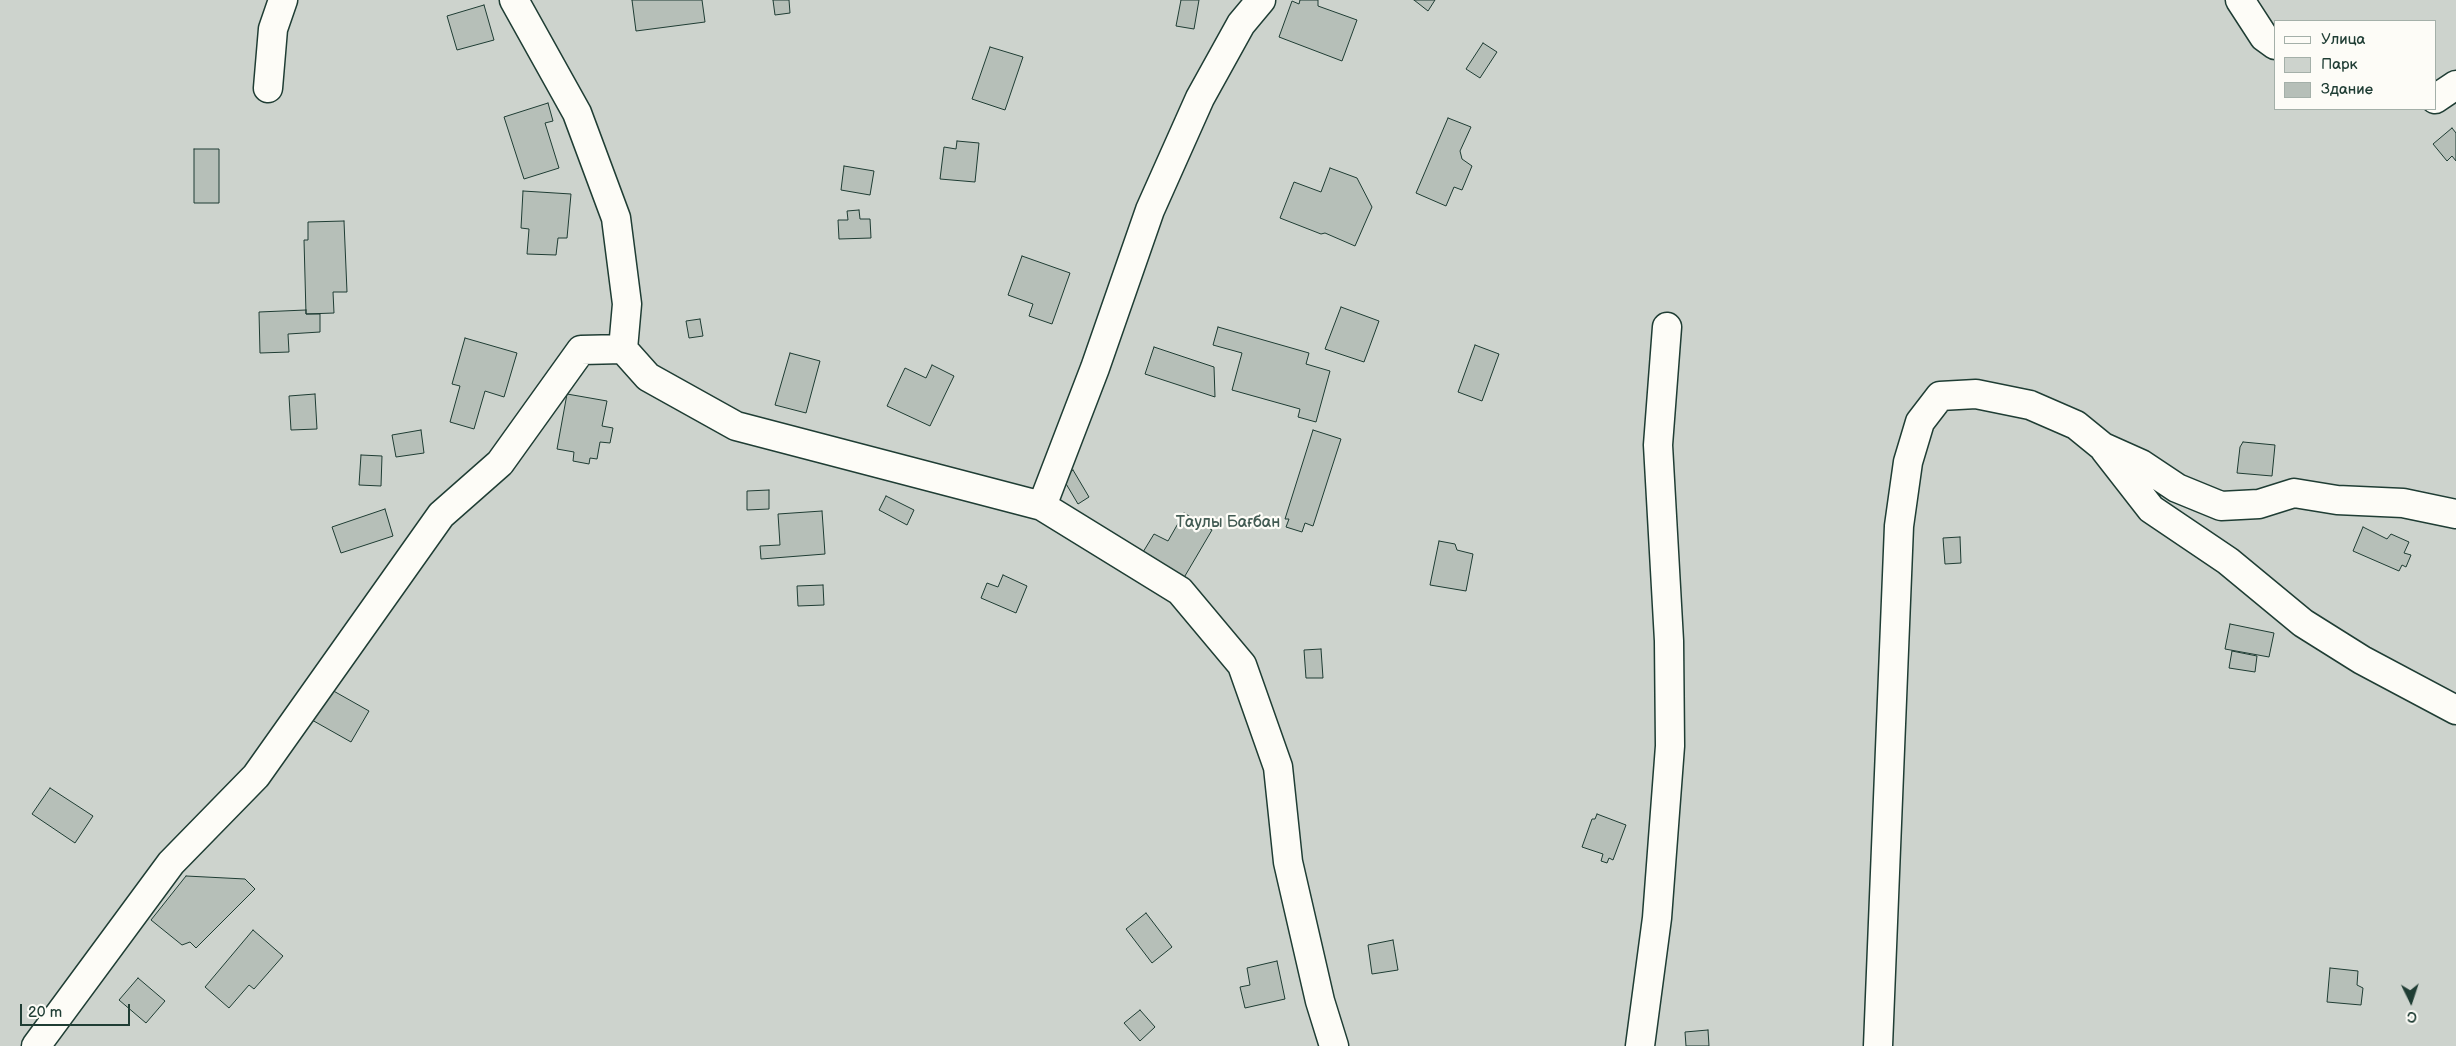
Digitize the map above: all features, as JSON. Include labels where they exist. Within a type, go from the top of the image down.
[{"type":"street","points":[[268,88],[273,29],[283,0]]},
{"type":"street","points":[[514,0],[577,114],[616,218],[628,304],[623,349],[648,377],[736,426],[1042,506],[1180,591],[1242,665],[1278,767],[1288,862],[1320,1000],[1334,1046]]},
{"type":"street","points":[[1042,506],[1096,368],[1150,210],[1200,98],[1241,24],[1261,0]]},
{"type":"street","points":[[2240,0],[2264,37],[2274,44]]},
{"type":"street","points":[[2436,98],[2456,85]]},
{"type":"street","points":[[1640,1046],[1656,918],[1670,746],[1669,641],[1658,445],[1667,328]]},
{"type":"street","points":[[36,1046],[171,863],[256,776],[441,515],[500,463],[582,350],[623,349]]},
{"type":"street","points":[[1878,1046],[1899,526],[1908,462],[1920,422],[1940,396],[1976,394],[2030,405],[2076,425],[2103,447],[2151,509],[2228,561],[2303,623],[2362,660],[2456,710]]},
{"type":"street","points":[[2103,447],[2141,464],[2177,488],[2221,506],[2259,504],[2294,493],[2337,500],[2403,503],[2456,514]]},
{"type":"green space","name":"Таулы Бағбан","points":[[0,0],[2456,0],[2456,1046],[0,1046]]},
{"type":"building","points":[[632,0],[702,0],[705,22],[636,31]]},
{"type":"building","points":[[773,0],[789,0],[790,13],[775,15]]},
{"type":"building","points":[[1181,0],[1199,0],[1194,29],[1176,26]]},
{"type":"building","points":[[1300,0],[1318,0],[1318,6],[1357,20],[1342,61],[1279,37],[1292,1],[1299,4]]},
{"type":"building","points":[[1414,0],[1435,0],[1428,11]]},
{"type":"building","points":[[484,5],[494,40],[457,50],[447,16]]},
{"type":"building","points":[[1483,43],[1497,52],[1480,78],[1466,69]]},
{"type":"building","points":[[990,47],[1023,57],[1005,110],[972,99]]},
{"type":"building","points":[[548,103],[553,121],[545,123],[559,168],[524,179],[504,117]]},
{"type":"building","points":[[1448,118],[1471,127],[1460,151],[1462,159],[1472,166],[1462,190],[1454,187],[1446,206],[1416,193]]},
{"type":"building","points":[[2452,128],[2456,133],[2456,161],[2452,156],[2447,161],[2433,144]]},
{"type":"building","points":[[957,141],[979,143],[975,182],[940,179],[944,147],[956,149]]},
{"type":"building","points":[[194,149],[219,149],[219,203],[194,203]]},
{"type":"building","points":[[844,166],[874,171],[870,195],[841,190]]},
{"type":"building","points":[[1330,168],[1357,178],[1372,207],[1355,246],[1325,233],[1321,234],[1280,218],[1294,182],[1321,192]]},
{"type":"building","points":[[523,191],[571,194],[567,238],[558,238],[556,255],[527,254],[529,229],[521,228]]},
{"type":"building","points":[[859,210],[860,219],[870,219],[871,238],[839,239],[838,220],[848,220],[847,211]]},
{"type":"building","points":[[344,221],[347,292],[333,292],[334,313],[306,314],[304,240],[308,240],[308,222]]},
{"type":"building","points":[[1022,256],[1070,273],[1052,324],[1029,316],[1033,304],[1008,295]]},
{"type":"building","points":[[1341,307],[1379,321],[1364,362],[1325,349]]},
{"type":"building","points":[[306,310],[306,314],[320,314],[320,332],[288,334],[289,352],[260,353],[259,312]]},
{"type":"building","points":[[700,319],[703,336],[689,338],[686,321]]},
{"type":"building","points":[[1218,327],[1309,353],[1306,364],[1330,371],[1316,422],[1298,417],[1300,409],[1232,390],[1242,353],[1213,345]]},
{"type":"building","points":[[465,338],[517,353],[504,397],[485,391],[474,429],[450,422],[460,386],[452,384]]},
{"type":"building","points":[[1475,345],[1499,354],[1482,401],[1458,392]]},
{"type":"building","points":[[1154,347],[1214,367],[1215,397],[1145,374]]},
{"type":"building","points":[[790,353],[820,361],[806,413],[775,405]]},
{"type":"building","points":[[932,365],[954,376],[930,426],[887,406],[905,368],[926,378]]},
{"type":"building","points":[[315,394],[317,429],[291,430],[289,396]]},
{"type":"building","points":[[567,394],[607,401],[602,426],[613,428],[610,443],[600,442],[597,459],[590,458],[589,464],[573,461],[574,452],[557,449]]},
{"type":"building","points":[[421,430],[424,453],[396,457],[392,435]]},
{"type":"building","points":[[1313,430],[1341,439],[1313,526],[1305,523],[1302,532],[1286,527],[1289,519],[1285,519]]},
{"type":"building","points":[[2243,442],[2275,445],[2272,476],[2237,473],[2240,447]]},
{"type":"building","points":[[361,455],[382,456],[381,486],[359,485]]},
{"type":"building","points":[[1073,470],[1089,497],[1078,504],[1062,477]]},
{"type":"building","points":[[769,490],[769,509],[747,510],[747,491]]},
{"type":"building","points":[[886,496],[914,510],[907,525],[879,510]]},
{"type":"building","points":[[385,509],[393,536],[341,553],[332,527]]},
{"type":"building","points":[[822,511],[825,554],[761,559],[760,546],[780,545],[778,514]]},
{"type":"building","points":[[1184,513],[1212,530],[1182,581],[1140,557],[1154,534],[1168,541]]},
{"type":"building","points":[[2363,527],[2387,539],[2391,534],[2409,542],[2404,553],[2411,555],[2406,567],[2402,565],[2399,571],[2353,551]]},
{"type":"building","points":[[1960,537],[1961,563],[1945,564],[1943,538]]},
{"type":"building","points":[[1439,541],[1455,544],[1457,550],[1473,554],[1466,591],[1430,585]]},
{"type":"building","points":[[1003,575],[1027,586],[1016,613],[981,598],[987,583],[998,587]]},
{"type":"building","points":[[823,585],[824,605],[798,606],[797,586]]},
{"type":"building","points":[[2230,624],[2274,633],[2269,657],[2225,649]]},
{"type":"building","points":[[1321,649],[1323,678],[1306,678],[1304,650]]},
{"type":"building","points":[[2232,651],[2257,656],[2255,672],[2229,668]]},
{"type":"building","points":[[330,689],[369,711],[351,742],[312,720]]},
{"type":"building","points":[[50,788],[93,816],[75,843],[32,814]]},
{"type":"building","points":[[1597,814],[1626,825],[1613,860],[1609,858],[1607,863],[1601,861],[1603,854],[1582,847],[1592,819],[1595,819]]},
{"type":"building","points":[[186,876],[245,879],[255,889],[196,948],[190,942],[182,945],[151,920]]},
{"type":"building","points":[[1146,913],[1172,947],[1152,963],[1126,929]]},
{"type":"building","points":[[253,930],[283,956],[254,989],[249,985],[229,1008],[205,987]]},
{"type":"building","points":[[1393,940],[1398,970],[1372,974],[1368,945]]},
{"type":"building","points":[[1277,961],[1285,999],[1245,1008],[1240,987],[1250,985],[1247,968]]},
{"type":"building","points":[[2330,968],[2358,971],[2357,985],[2363,988],[2361,1005],[2327,1002]]},
{"type":"building","points":[[138,978],[165,1001],[146,1023],[119,1000]]},
{"type":"building","points":[[1140,1010],[1155,1027],[1140,1041],[1124,1023]]},
{"type":"building","points":[[1708,1030],[1709,1046],[1686,1046],[1685,1032]]}]
